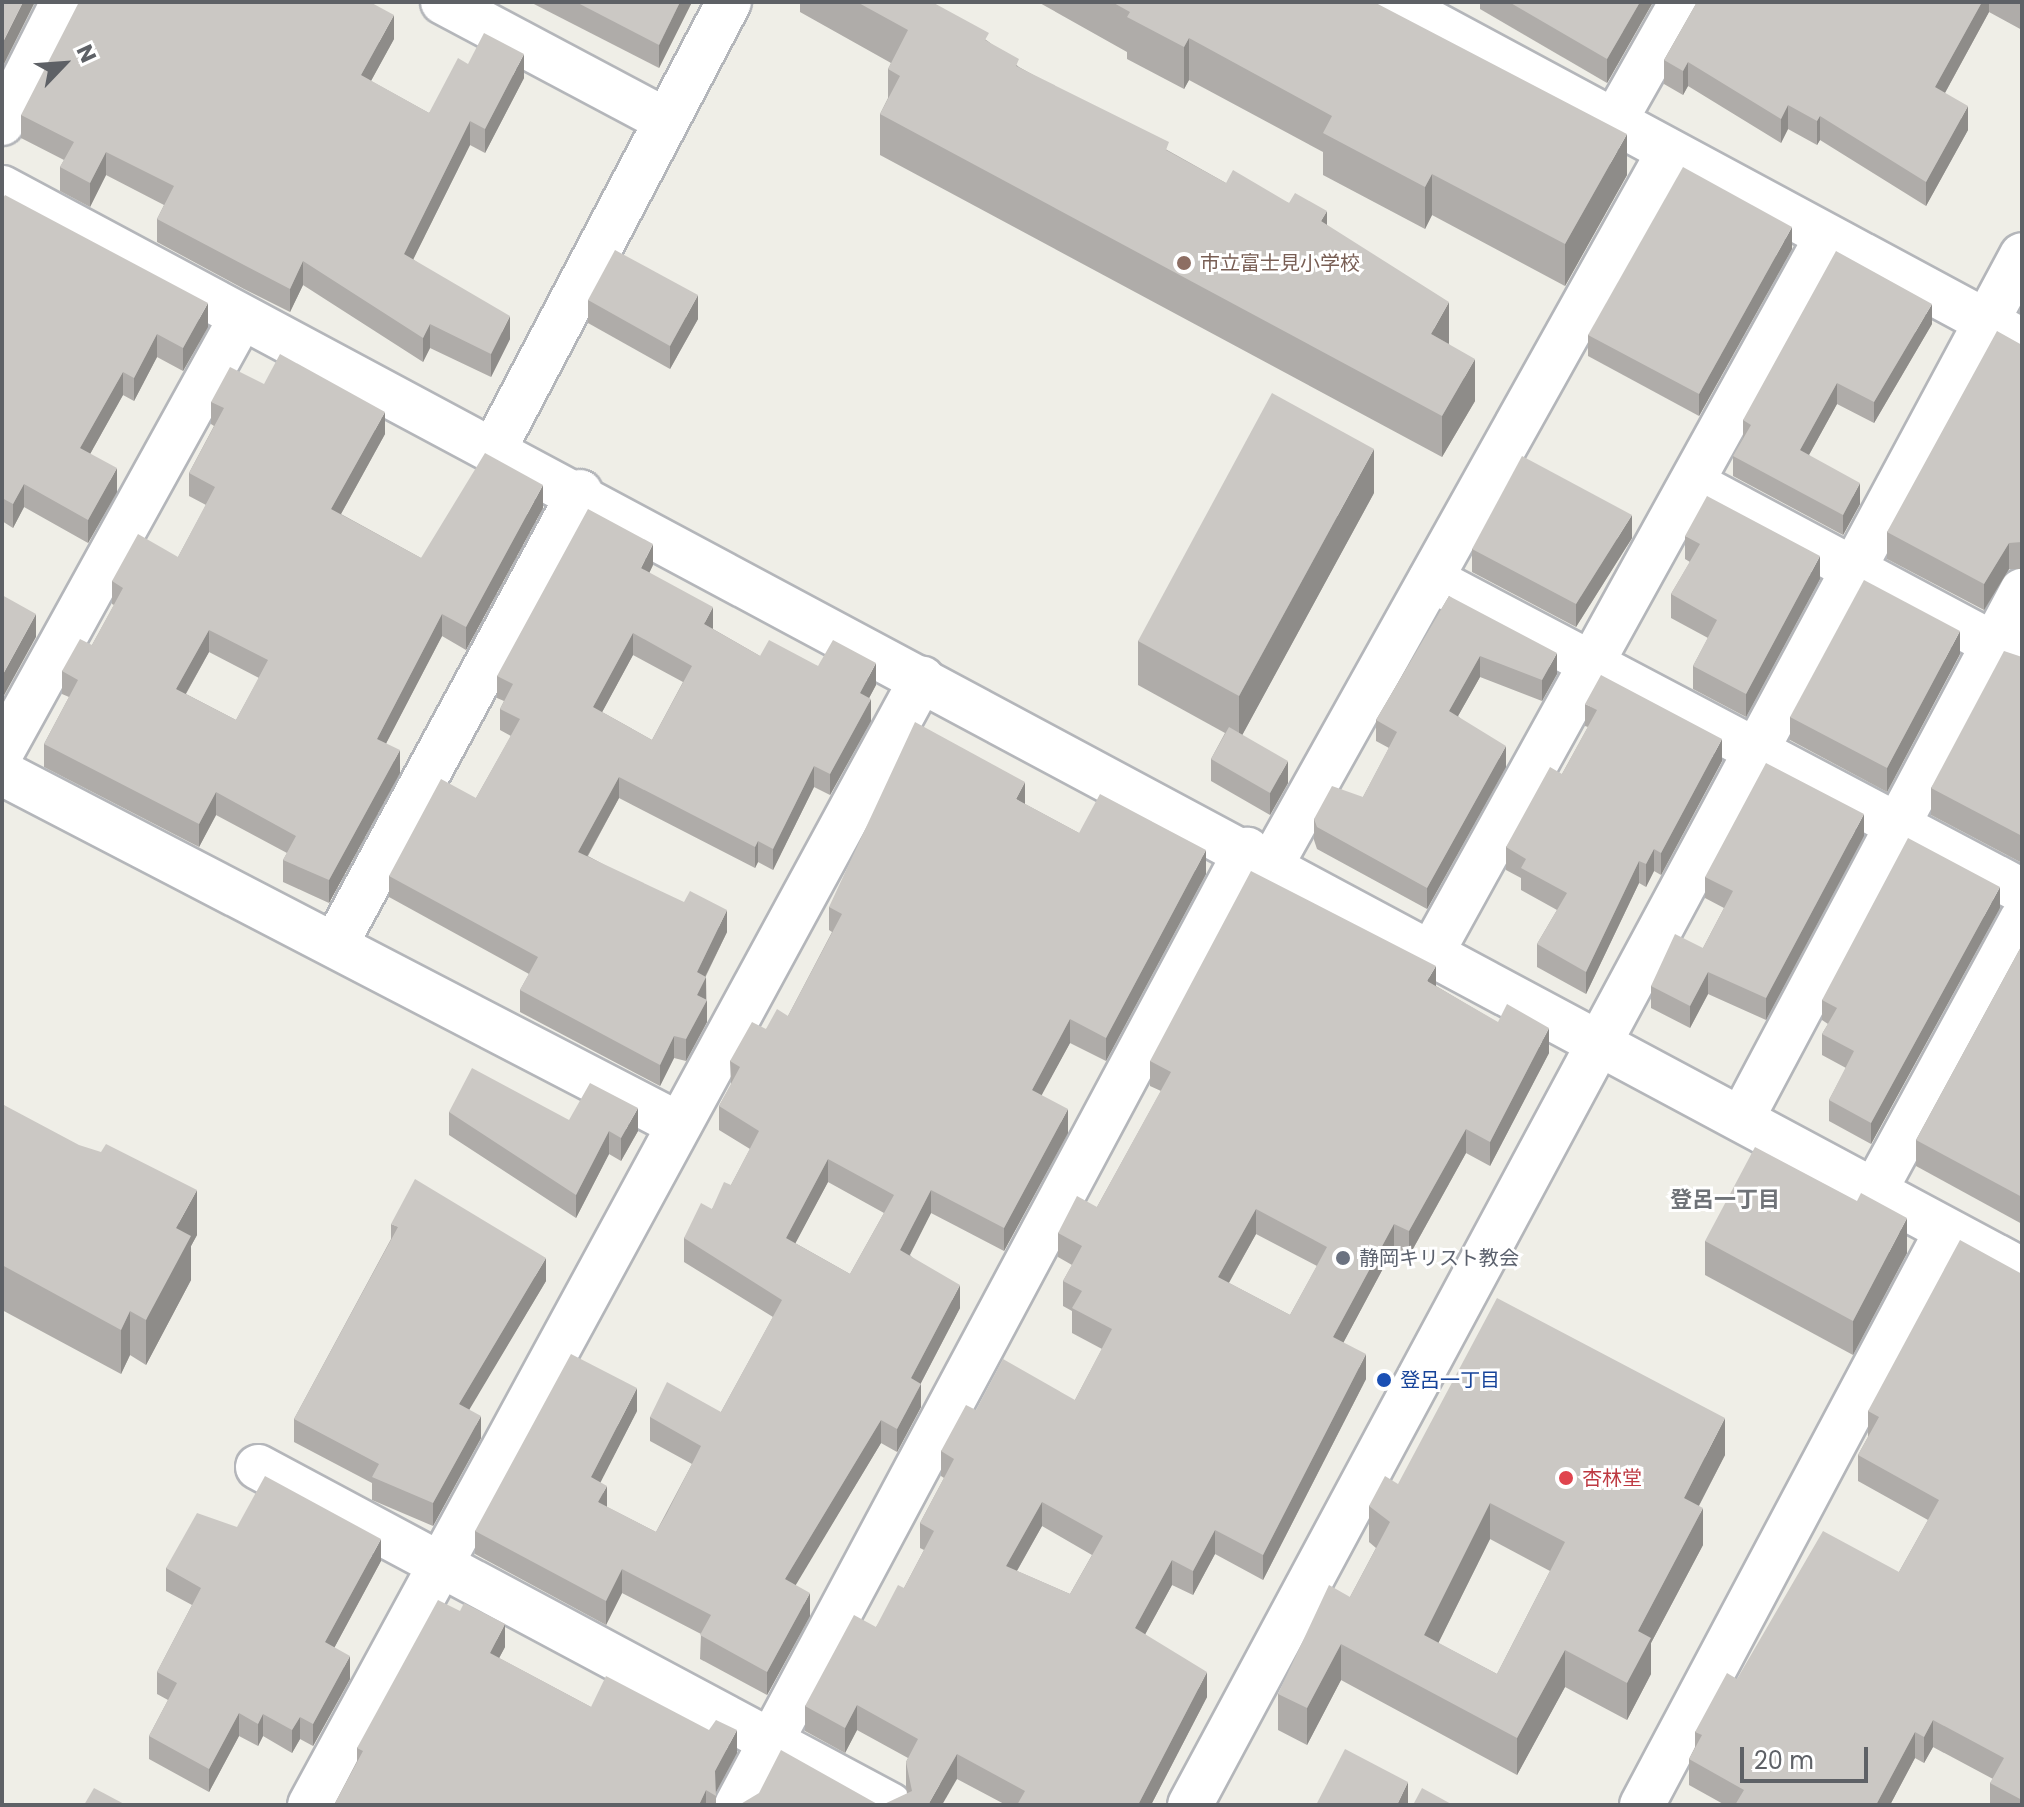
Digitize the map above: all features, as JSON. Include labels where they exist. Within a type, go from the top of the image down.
[{"type":"street","points":[[2,123],[63,2]]},
{"type":"street","points":[[443,2],[665,120]]},
{"type":"street","points":[[494,449],[729,2]]},
{"type":"street","points":[[1393,2],[1454,16],[1614,122],[2004,331]]},
{"type":"street","points":[[1614,122],[1682,2]]},
{"type":"street","points":[[737,1805],[1260,856],[1431,579],[1669,152]]},
{"type":"street","points":[[2,188],[241,318],[580,492],[922,679],[1260,856],[1947,1231],[2018,1259]]},
{"type":"street","points":[[1433,950],[1827,237]]},
{"type":"street","points":[[1190,1805],[1853,568],[2004,331],[2022,255]]},
{"type":"street","points":[[2,751],[241,318]]},
{"type":"street","points":[[1692,483],[2008,651]]},
{"type":"street","points":[[335,945],[580,492]]},
{"type":"street","points":[[1431,579],[2022,891]]},
{"type":"street","points":[[1742,1118],[1897,827],[2008,651],[2022,591]]},
{"type":"street","points":[[310,1805],[676,1123],[922,679]]},
{"type":"street","points":[[2,773],[676,1123]]},
{"type":"street","points":[[1875,1190],[2022,919]]},
{"type":"street","points":[[1642,1805],[1947,1231]]},
{"type":"street","points":[[258,1467],[890,1805]]},
{"type":"building","points":[[2,2],[23,2],[2,44]]},
{"type":"building","points":[[79,2],[370,2],[394,15],[361,75],[429,113],[458,58],[468,64],[484,33],[524,54],[485,129],[470,121],[404,254],[510,316],[491,354],[430,324],[423,338],[303,261],[290,289],[244,265],[157,219],[174,186],[106,152],[90,183],[60,167],[74,142],[21,115]]},
{"type":"building","points":[[576,2],[680,2],[659,45]]},
{"type":"building","points":[[857,2],[932,2],[989,33],[985,40],[1019,59],[1016,66],[1169,142],[1166,150],[1226,183],[1233,170],[1289,203],[1295,193],[1327,211],[1321,221],[1449,302],[1431,334],[1475,359],[1442,416],[880,114],[900,76],[888,69],[908,30]]},
{"type":"building","points":[[1112,2],[1374,2],[1627,134],[1565,244],[1432,174],[1425,187],[1323,133],[1332,116],[1189,38],[1184,47],[1127,17],[1130,12]]},
{"type":"building","points":[[1509,2],[1640,2],[1607,59]]},
{"type":"building","points":[[1697,2],[1982,2],[1935,87],[1968,106],[1926,182],[1820,116],[1817,121],[1788,105],[1781,119],[1688,62],[1683,71],[1664,60]]},
{"type":"building","points":[[1683,167],[1792,227],[1699,394],[1588,335]]},
{"type":"building","points":[[5,195],[208,303],[183,348],[157,334],[134,378],[123,372],[80,448],[117,468],[88,520],[24,484],[13,504],[2,498],[2,200]]},
{"type":"building","points":[[615,250],[698,295],[670,346],[588,300]]},
{"type":"building","points":[[1836,251],[1932,304],[1874,402],[1837,383],[1800,450],[1860,483],[1843,515],[1733,456],[1751,425],[1743,420]]},
{"type":"building","points":[[1997,331],[2022,345],[2022,542],[2009,543],[1984,584],[1887,532]]},
{"type":"building","points":[[280,354],[385,412],[331,509],[421,558],[485,453],[543,485],[466,627],[442,614],[377,739],[400,750],[329,880],[283,860],[296,836],[216,792],[199,824],[44,744],[78,680],[62,671],[80,639],[92,645],[123,588],[112,581],[138,534],[178,557],[215,487],[189,473],[224,408],[211,402],[230,367],[264,384]],"holes":[[[209,630],[268,660],[236,720],[176,689]]]},
{"type":"building","points":[[1272,393],[1374,449],[1239,696],[1138,641]]},
{"type":"building","points":[[1522,456],[1632,515],[1576,604],[1472,549]]},
{"type":"building","points":[[1707,496],[1820,556],[1746,694],[1693,666],[1717,620],[1671,594],[1700,544],[1685,536]]},
{"type":"building","points":[[588,509],[653,544],[641,568],[713,607],[704,624],[760,656],[769,640],[818,666],[833,640],[876,663],[860,693],[871,699],[830,774],[814,766],[773,849],[758,841],[755,847],[619,777],[578,852],[684,902],[690,891],[727,910],[697,972],[706,977],[697,995],[707,1000],[686,1039],[674,1036],[660,1065],[520,990],[538,957],[389,876],[441,779],[476,798],[520,719],[500,709],[513,684],[497,676]],"holes":[[[633,633],[692,666],[652,740],[593,707]]]},
{"type":"building","points":[[1864,580],[1960,631],[1887,768],[1790,717]]},
{"type":"building","points":[[2,595],[36,614],[2,676]]},
{"type":"building","points":[[1449,596],[1557,653],[1542,680],[1480,656],[1449,711],[1506,746],[1427,888],[1317,827],[1314,819],[1332,786],[1363,797],[1397,732],[1376,720]]},
{"type":"building","points":[[2004,651],[2022,657],[2022,836],[1931,788]]},
{"type":"building","points":[[1601,675],[1722,739],[1661,853],[1654,849],[1646,864],[1639,861],[1586,972],[1537,944],[1567,893],[1521,868],[1526,859],[1506,847],[1550,767],[1562,774],[1597,710],[1585,704]]},
{"type":"building","points":[[915,722],[1025,782],[1016,799],[1079,833],[1100,794],[1206,850],[1106,1038],[1070,1019],[1032,1090],[1068,1109],[1004,1228],[931,1190],[900,1250],[960,1285],[911,1378],[921,1384],[897,1429],[881,1420],[785,1579],[810,1593],[767,1672],[700,1635],[711,1615],[622,1569],[606,1601],[475,1531],[571,1354],[637,1388],[591,1477],[607,1486],[598,1502],[656,1532],[667,1513],[701,1446],[650,1417],[667,1382],[721,1412],[782,1300],[684,1238],[701,1203],[712,1209],[724,1182],[731,1185],[759,1131],[719,1106],[740,1067],[730,1061],[752,1022],[766,1029],[777,1009],[788,1016],[842,914],[829,907]],"holes":[[[828,1159],[894,1195],[850,1274],[786,1238]]]},
{"type":"building","points":[[1229,727],[1288,761],[1270,793],[1211,759]]},
{"type":"building","points":[[1766,763],[1864,814],[1766,998],[1708,972],[1690,1006],[1651,986],[1675,934],[1703,948],[1733,891],[1705,877]]},
{"type":"building","points":[[1908,838],[2000,887],[1871,1123],[1829,1100],[1854,1051],[1822,1034],[1837,1008],[1822,1000]]},
{"type":"building","points":[[1251,871],[1436,966],[1427,981],[1498,1022],[1507,1004],[1549,1028],[1490,1142],[1466,1129],[1409,1231],[1394,1224],[1333,1337],[1366,1354],[1263,1555],[1215,1530],[1193,1571],[1172,1560],[1135,1628],[1207,1672],[1138,1805],[1017,1805],[1025,1791],[957,1754],[928,1805],[882,1805],[912,1791],[906,1762],[918,1739],[857,1705],[845,1728],[805,1706],[854,1615],[876,1627],[898,1585],[904,1588],[934,1531],[920,1523],[954,1459],[941,1451],[966,1405],[976,1410],[1003,1359],[1075,1400],[1112,1329],[1072,1308],[1082,1291],[1063,1281],[1082,1246],[1058,1233],[1077,1196],[1097,1207],[1171,1072],[1150,1061]],"holes":[[[1256,1209],[1327,1247],[1290,1315],[1218,1277]],[[1042,1502],[1103,1536],[1070,1594],[1006,1566]]]},
{"type":"building","points":[[2022,945],[2022,1197],[1916,1140]]},
{"type":"building","points":[[472,1068],[569,1120],[590,1083],[638,1108],[621,1138],[609,1131],[576,1195],[449,1112]]},
{"type":"building","points":[[2,1104],[79,1145],[101,1152],[106,1144],[197,1190],[176,1228],[191,1236],[146,1320],[130,1311],[121,1330],[2,1265]]},
{"type":"building","points":[[1755,1147],[1857,1201],[1861,1193],[1907,1218],[1853,1321],[1705,1241]]},
{"type":"building","points":[[415,1179],[546,1258],[459,1404],[481,1416],[433,1503],[372,1477],[379,1464],[294,1419],[398,1227],[391,1224]]},
{"type":"building","points":[[1960,1240],[2022,1274],[2022,1800],[1990,1783],[2004,1758],[1933,1720],[1924,1737],[1915,1732],[1876,1805],[1735,1805],[1744,1790],[1689,1759],[1702,1735],[1695,1732],[1727,1673],[1737,1679],[1823,1531],[1899,1572],[1939,1500],[1858,1455],[1879,1417],[1868,1411]]},
{"type":"building","points":[[1497,1298],[1725,1418],[1684,1498],[1703,1508],[1638,1631],[1651,1638],[1627,1683],[1565,1650],[1517,1738],[1341,1644],[1307,1708],[1278,1694],[1329,1585],[1350,1597],[1390,1522],[1369,1506],[1385,1476],[1398,1484]],"holes":[[[1490,1503],[1565,1542],[1497,1674],[1424,1635]]]},
{"type":"building","points":[[265,1476],[381,1539],[325,1642],[350,1656],[313,1724],[300,1717],[292,1730],[263,1714],[258,1724],[239,1713],[209,1769],[149,1736],[177,1683],[157,1672],[201,1588],[166,1568],[197,1513],[237,1527]]},
{"type":"building","points":[[438,1600],[460,1611],[464,1603],[505,1624],[490,1653],[591,1707],[606,1676],[709,1730],[716,1720],[737,1730],[715,1771],[716,1796],[706,1790],[699,1805],[334,1805],[363,1751],[357,1748]]},
{"type":"building","points":[[1345,1749],[1408,1782],[1397,1805],[1316,1805]]},
{"type":"building","points":[[781,1750],[879,1805],[739,1805],[759,1793]]},
{"type":"building","points":[[94,1788],[126,1805],[84,1805]]},
{"type":"building","points":[[1422,1788],[1453,1805],[1413,1805]]},
{"type":"place","name":"市立富士見小学校","points":[[1184,263]]},
{"type":"place","name":"静岡キリスト教会","points":[[1343,1258]]},
{"type":"place","name":"登呂一丁目","points":[[1384,1380]]},
{"type":"place","name":"杏林堂","points":[[1566,1478]]},
{"type":"district","name":"登呂一丁目","points":[[1725,1200]]}]
